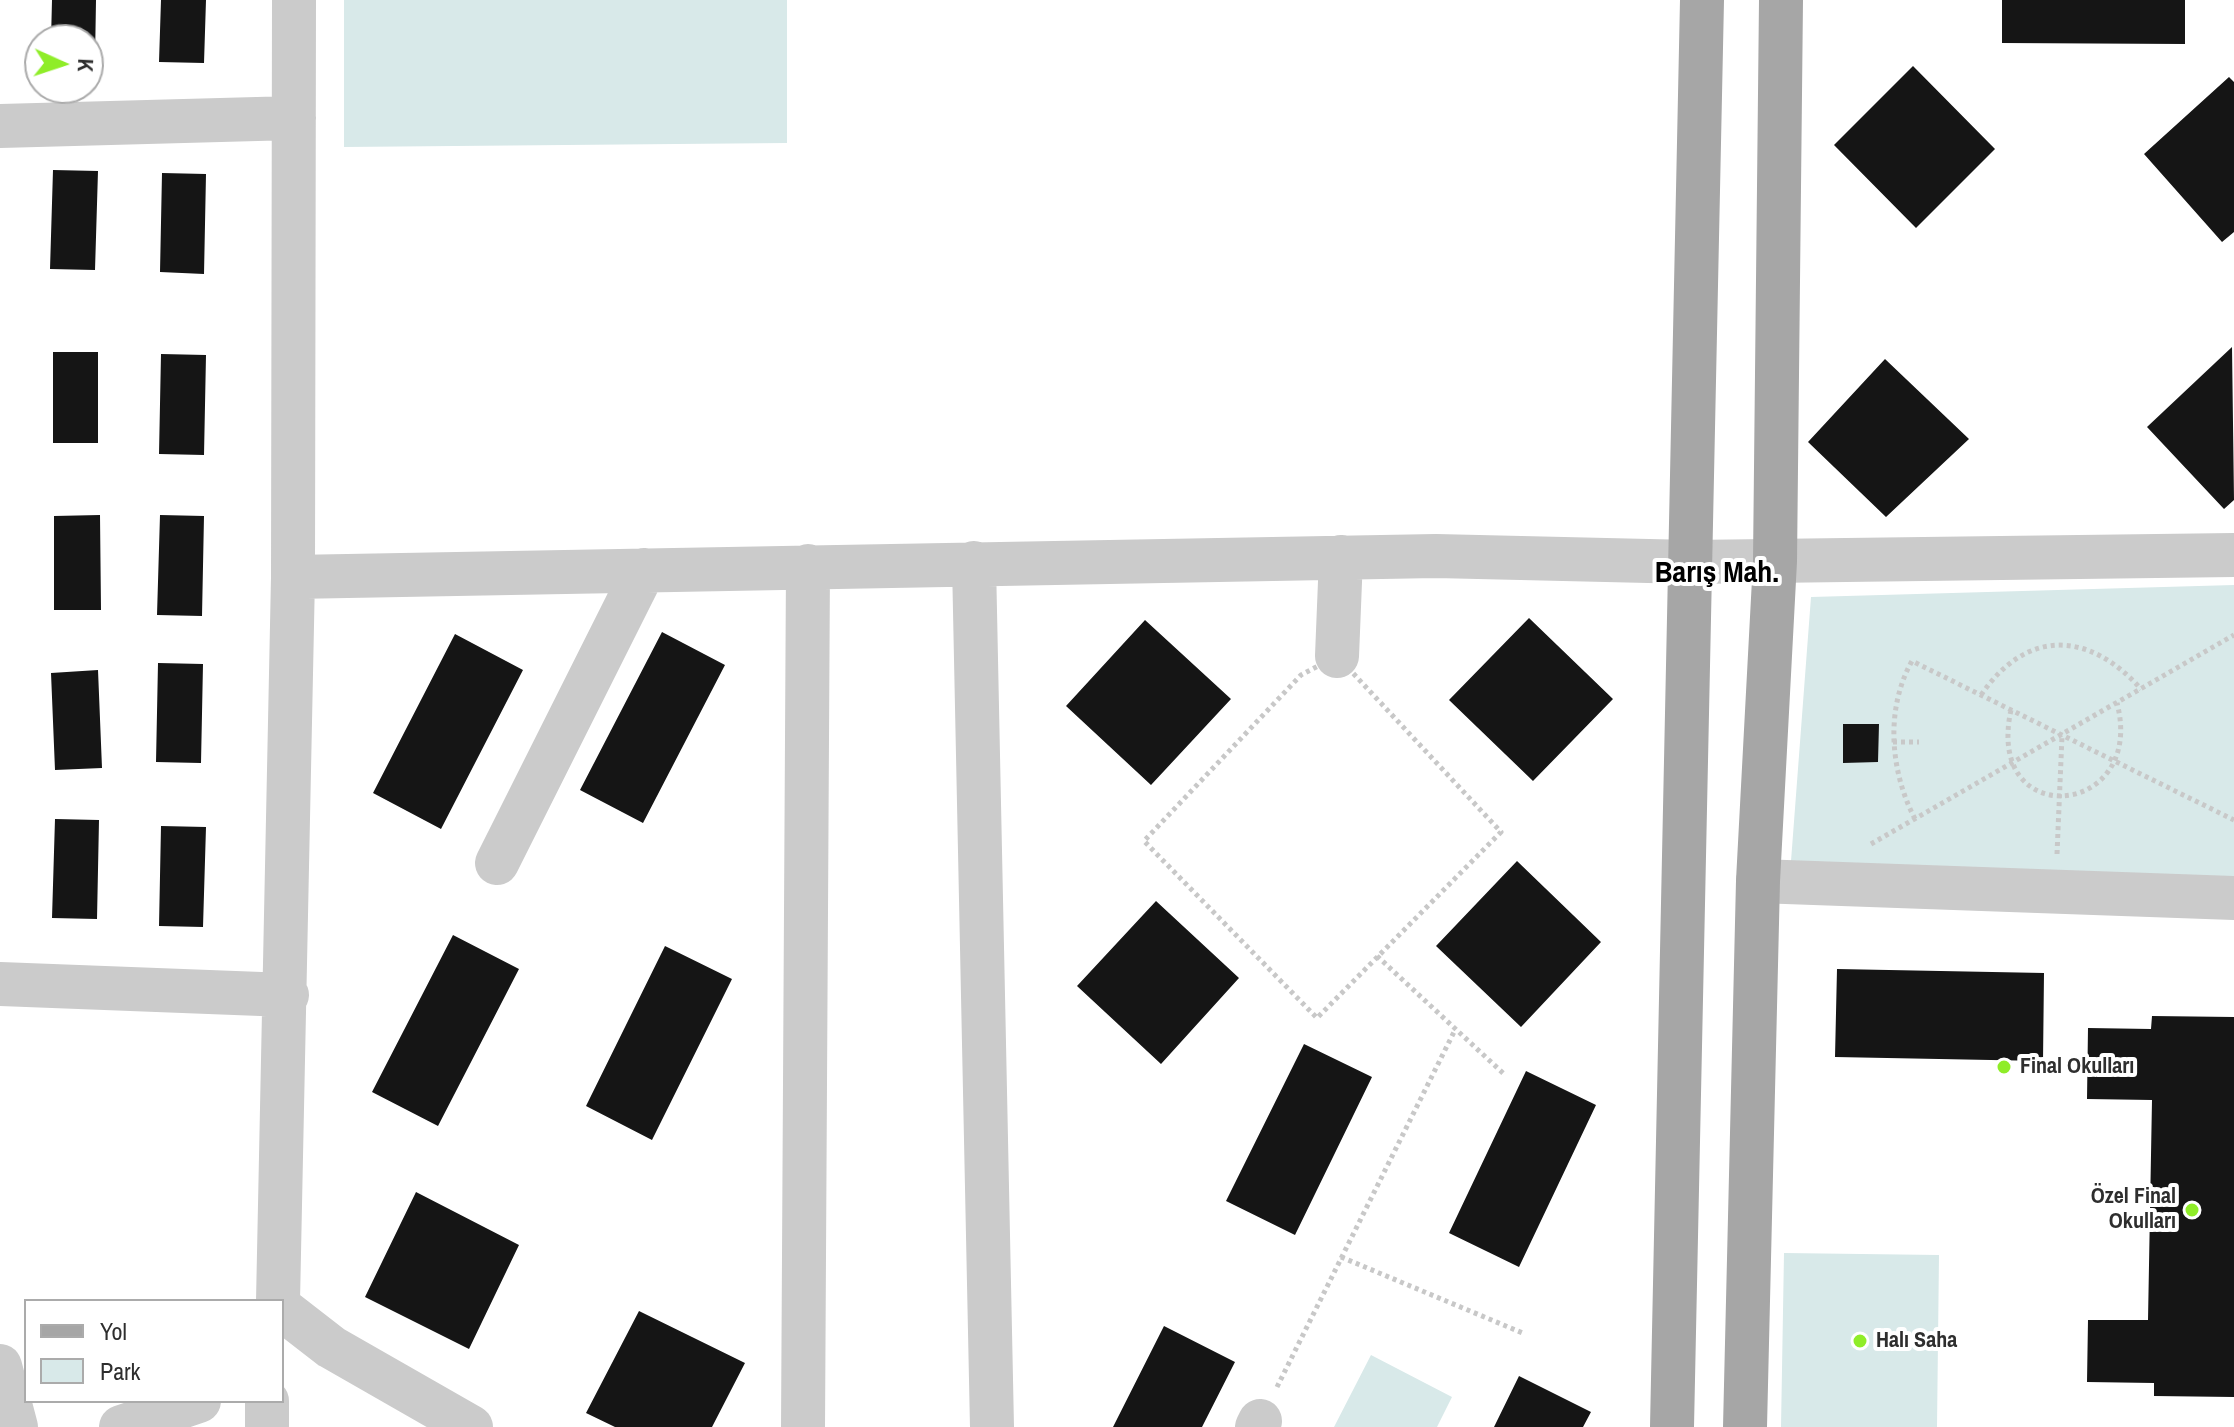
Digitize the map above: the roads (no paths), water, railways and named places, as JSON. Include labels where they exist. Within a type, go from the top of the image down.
[{"type":"main road","points":[[1672,1427],[1702,0]]},
{"type":"main road","points":[[1745,1427],[1758,881],[1775,561],[1781,0]]},
{"type":"street","points":[[278,1299],[287,995],[293,577],[294,0]]},
{"type":"street","points":[[0,126],[294,118]]},
{"type":"street","points":[[293,577],[1341,557],[1691,562],[2234,555]]},
{"type":"street","points":[[1337,656],[1341,557]]},
{"type":"street","points":[[974,563],[992,1427]]},
{"type":"street","points":[[803,1427],[808,566]]},
{"type":"street","points":[[497,863],[644,570]]},
{"type":"street","points":[[1758,881],[2234,898]]},
{"type":"street","points":[[0,984],[287,995]]},
{"type":"street","points":[[284,1311],[331,1347],[471,1427]]},
{"type":"street","points":[[0,1366],[16,1427]]},
{"type":"street","points":[[121,1427],[193,1403]]},
{"type":"street","points":[[267,1403],[267,1427]]},
{"type":"place","name":"Final Okulları","points":[[2004,1067]]},
{"type":"place","name":"Özel Final Okulları","points":[[2192,1210]]},
{"type":"place","name":"Halı Saha","points":[[1860,1341]]},
{"type":"district","name":"Barış Mah.","points":[[1717,574]]}]
